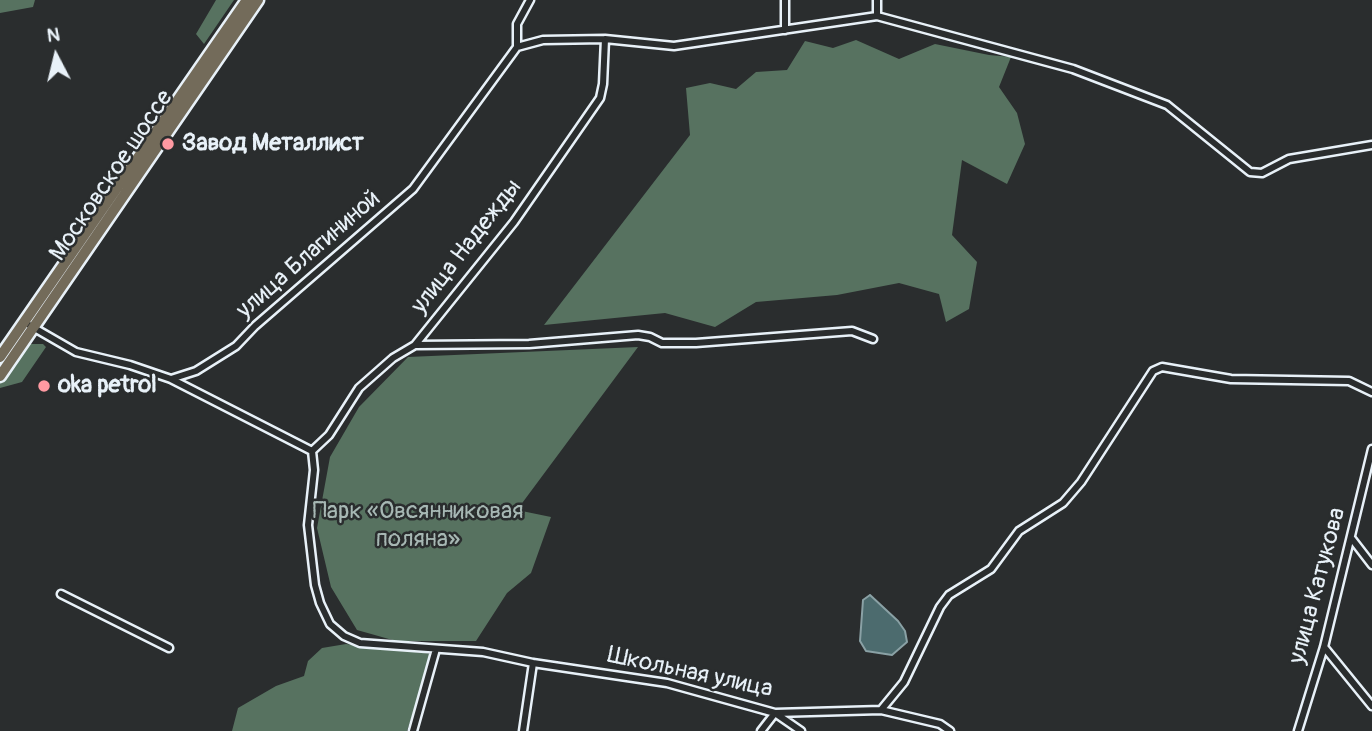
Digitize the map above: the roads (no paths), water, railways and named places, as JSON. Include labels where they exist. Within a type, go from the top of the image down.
[{"type":"main road","name":"Московское шоссе","points":[[0,376],[29,324],[247,0]]},
{"type":"main road","name":"Московское шоссе","points":[[0,357],[29,324],[258,0]]},
{"type":"street","name":"улица Благининой","points":[[172,379],[196,371],[236,346],[255,326],[414,189],[517,47],[517,24],[530,0]]},
{"type":"street","points":[[785,0],[785,30]]},
{"type":"street","points":[[877,0],[877,16]]},
{"type":"street","points":[[517,47],[543,40],[605,39],[674,46],[877,16],[1073,69],[1167,105],[1250,172],[1262,173],[1289,159],[1372,145]]},
{"type":"street","name":"улица Надежды","points":[[312,451],[329,435],[359,388],[393,358],[415,345],[514,222],[600,98],[605,39]]},
{"type":"street","points":[[29,324],[76,352],[130,365],[172,379],[312,451]]},
{"type":"street","points":[[415,345],[528,344],[638,335],[662,343],[696,343],[852,331],[873,339]]},
{"type":"street","points":[[881,710],[904,682],[940,607],[949,595],[991,569],[1019,531],[1063,503],[1081,482],[1153,371],[1162,366],[1231,379],[1349,381],[1372,392]]},
{"type":"street","name":"улица Катукова","points":[[1298,731],[1324,647],[1372,449]]},
{"type":"street","name":"Школьная улица","points":[[312,451],[314,470],[308,538],[315,585],[330,624],[344,636],[360,643],[489,653],[533,663],[667,683],[775,713],[881,710],[933,723],[950,731]]},
{"type":"street","points":[[1352,539],[1372,565]]},
{"type":"street","points":[[61,594],[169,648]]},
{"type":"street","points":[[1324,647],[1372,706]]},
{"type":"street","points":[[413,731],[436,649]]},
{"type":"street","points":[[523,731],[533,663]]},
{"type":"street","points":[[761,731],[775,713],[801,731]]},
{"type":"street","points":[[932,731],[933,723]]},
{"type":"water","points":[[870,595],[905,631],[907,642],[892,655],[866,651],[860,641],[863,600]]},
{"type":"place","name":"Завод Металлист","points":[[168,144]]},
{"type":"place","name":"oka petrol","points":[[44,386]]},
{"type":"park label","name":"Парк «Овсянниковая поляна»","points":[[418,526]]}]
